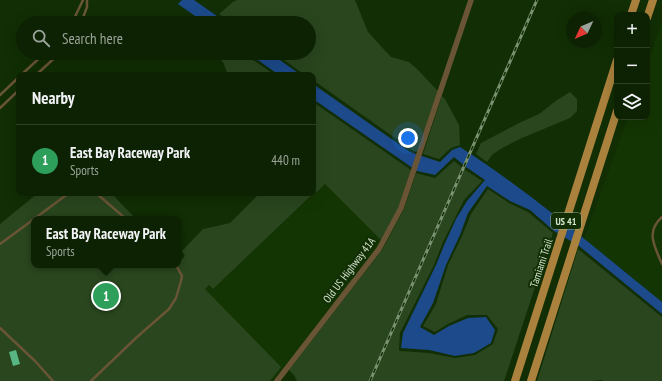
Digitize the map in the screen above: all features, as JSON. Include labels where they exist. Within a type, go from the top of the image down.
[{"type":"main road","points":[[632,12],[636,0]]},
{"type":"main road","points":[[649,12],[653,0]]},
{"type":"main road","name":"Tamiami Trail","points":[[515,381],[614,69]]},
{"type":"main road","name":"US 41","points":[[532,381],[614,120]]},
{"type":"street","name":"Old US Highway 41A","points":[[277,381],[380,249],[402,208],[471,0]]},
{"type":"lane","points":[[75,16],[83,0]]},
{"type":"lane","points":[[84,16],[87,7],[87,0]]},
{"type":"lane","points":[[25,72],[38,60]]},
{"type":"lane","points":[[39,72],[52,60]]},
{"type":"lane","points":[[0,95],[16,80]]},
{"type":"lane","points":[[0,108],[16,93]]},
{"type":"lane","points":[[38,216],[65,196]]},
{"type":"lane","points":[[99,196],[123,216]]},
{"type":"lane","points":[[662,217],[652,231],[653,243],[662,264]]},
{"type":"lane","points":[[0,244],[31,221]]},
{"type":"lane","points":[[91,381],[169,309],[176,298],[181,281],[182,276],[178,268]]},
{"type":"lane","points":[[0,328],[35,361],[52,381]]},
{"type":"shaded area","points":[[237,0],[355,0],[368,32],[391,57],[409,62],[438,91],[417,152],[412,150],[316,82],[316,72],[301,72],[284,60],[316,60],[316,16],[222,16],[219,14]]},
{"type":"shaded area","points":[[662,22],[662,302],[584,239],[627,120],[650,120],[650,56]]},
{"type":"shaded area","points":[[221,60],[253,60],[271,72],[227,72]]},
{"type":"shaded area","points":[[570,92],[577,99],[577,111],[570,118],[504,147],[493,154],[487,162],[476,154],[481,143],[539,114]]},
{"type":"shaded area","points":[[442,96],[459,125],[460,145],[451,148],[439,159],[423,154]]},
{"type":"shaded area","points":[[316,104],[411,170],[399,207],[381,240],[325,184],[317,192]]},
{"type":"shaded area","points":[[454,161],[482,181],[464,200],[443,242],[434,265],[400,333],[399,350],[429,353],[455,358],[475,355],[493,344],[498,329],[487,315],[467,315],[435,332],[423,326],[436,304],[448,265],[471,214],[488,189],[509,203],[528,212],[553,233],[504,381],[297,381],[289,370],[382,250],[404,209],[416,173],[435,178]]},
{"type":"shaded area","points":[[325,184],[381,240],[273,381],[109,381],[209,285],[212,289],[312,196],[316,196],[316,192],[318,192]]},
{"type":"shaded area","points":[[34,196],[114,196],[133,216],[31,216],[31,268],[181,268],[181,260],[185,256],[182,251],[203,229],[230,223],[257,196],[311,196],[213,289],[209,285],[205,289],[281,367],[270,381],[0,381],[0,224]]},
{"type":"shaded area","points":[[578,249],[662,317],[662,381],[537,381]]},
{"type":"water","points":[[182,0],[194,0],[217,16],[195,16],[178,4]]},
{"type":"water","points":[[258,60],[280,60],[297,72],[275,72]]},
{"type":"water","points":[[316,86],[410,152],[440,162],[452,150],[460,147],[538,202],[662,302],[662,314],[579,246],[554,231],[530,210],[510,201],[487,186],[468,213],[460,235],[446,265],[433,303],[420,327],[434,335],[449,326],[468,318],[486,317],[495,330],[491,343],[474,353],[455,356],[429,350],[401,348],[403,333],[436,265],[456,219],[467,201],[485,180],[454,157],[435,175],[417,171],[316,101]]},
{"type":"building","points":[[16,350],[20,364],[13,366],[9,352]]},
{"type":"railway","points":[[370,381],[537,0]]},
{"type":"place","name":"East Bay Raceway Park","points":[[106,296]]}]
